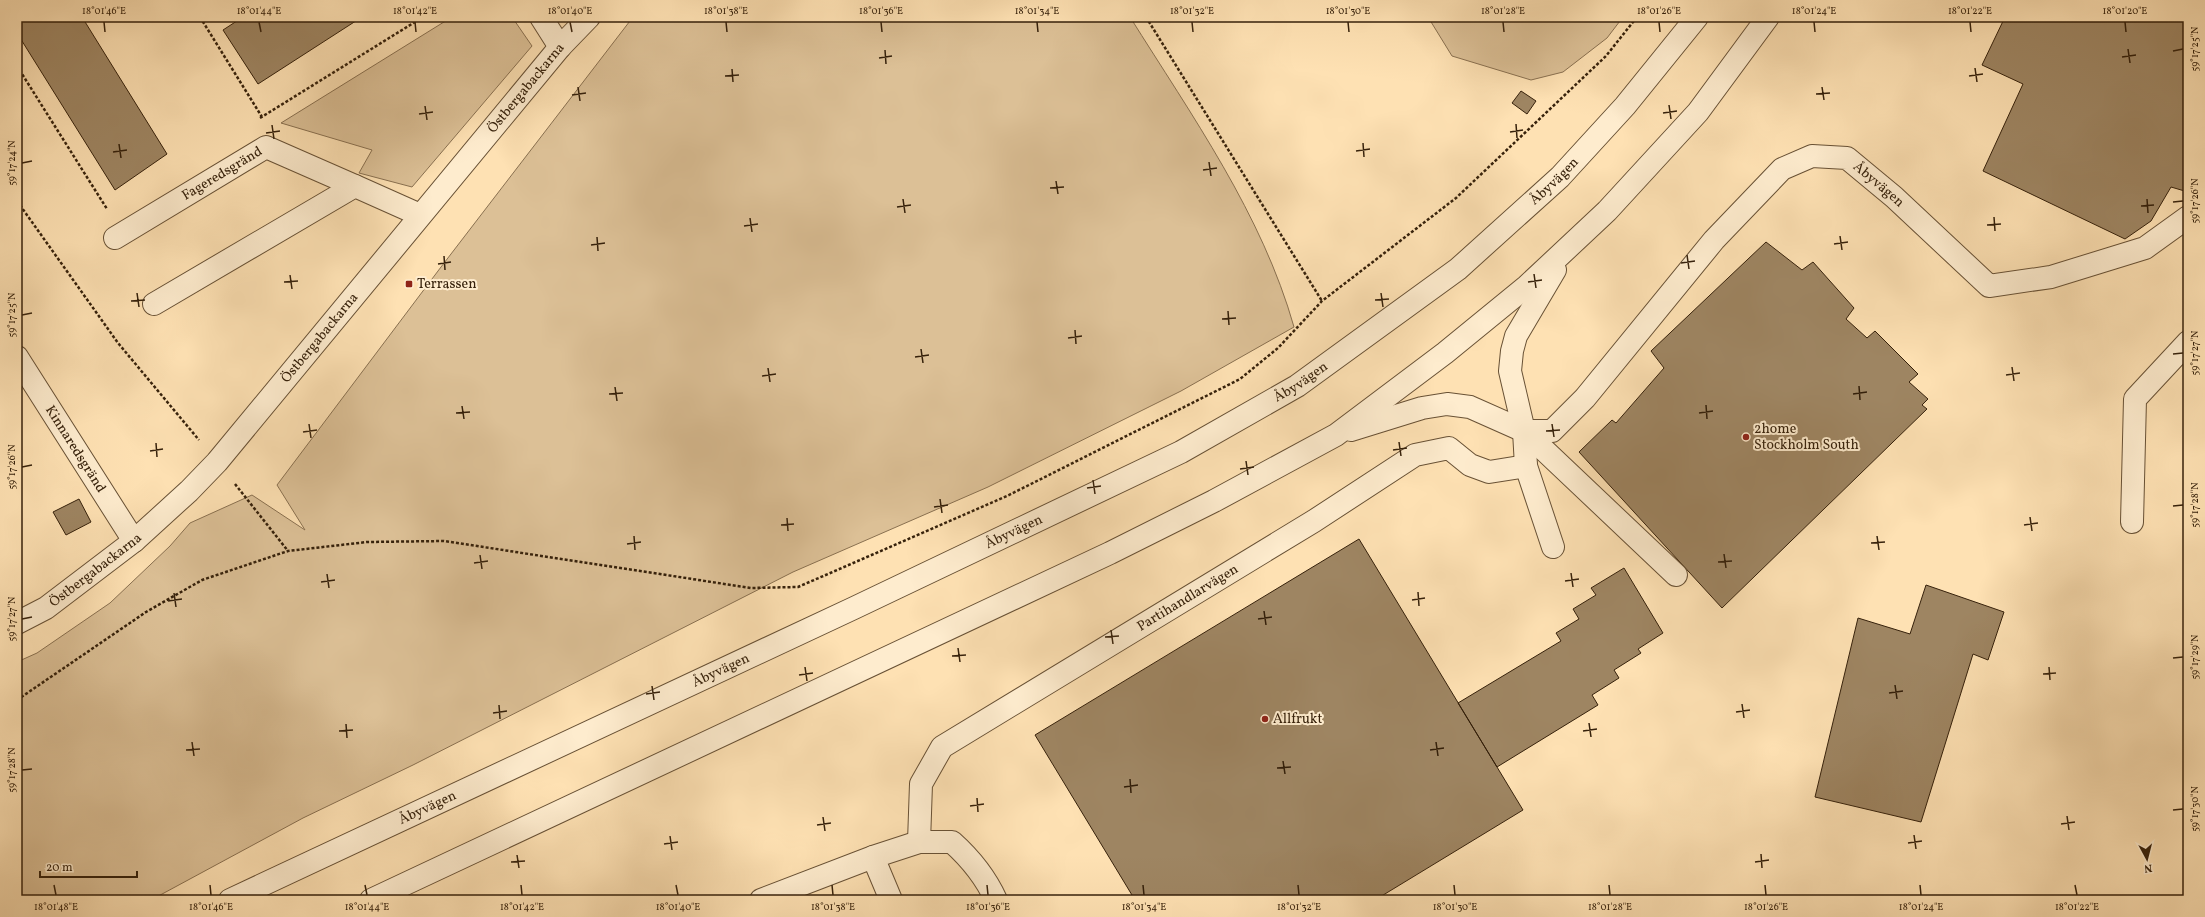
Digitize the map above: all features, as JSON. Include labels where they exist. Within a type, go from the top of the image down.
[{"type":"street","points":[[541,17],[560,47]]},
{"type":"street","name":"Östbergabackarna","points":[[17,623],[46,608],[134,541],[189,491],[216,462],[560,47],[589,17]]},
{"type":"street","name":"Åbyvägen","points":[[230,900],[846,612],[1181,452],[1297,386],[1458,269],[1560,177],[1625,106],[1696,17]]},
{"type":"street","points":[[371,900],[1110,553],[1214,501],[1336,435],[1445,353],[1527,286],[1607,211],[1698,112],[1768,17]]},
{"type":"street","name":"Fageredsgränd","points":[[115,238],[266,147],[420,215]]},
{"type":"street","name":"Åbyvägen","points":[[1524,431],[1552,430],[1585,398],[1714,240],[1782,169],[1812,156],[1847,158],[1894,196],[1989,286],[2051,277],[2146,248],[2188,217]]},
{"type":"street","points":[[154,304],[354,186]]},
{"type":"street","points":[[1553,547],[1526,466],[1524,431],[1510,371],[1512,351],[1516,336],[1566,250]]},
{"type":"street","points":[[2132,522],[2135,399],[2188,342]]},
{"type":"street","name":"Kinnaredsgränd","points":[[17,357],[134,541]]},
{"type":"street","points":[[1336,435],[1422,408],[1447,404],[1470,407],[1524,431],[1676,575]]},
{"type":"street","name":"Partihandlarvägen","points":[[919,842],[921,784],[942,747],[1314,521],[1415,456],[1449,448],[1470,465],[1489,472],[1526,466]]},
{"type":"street","points":[[760,900],[873,857],[919,842],[952,842],[974,864],[988,883],[996,900]]},
{"type":"street","points":[[873,857],[891,900]]},
{"type":"path","points":[[200,17],[262,117]]},
{"type":"path","points":[[255,121],[423,17]]},
{"type":"path","points":[[1146,17],[1322,301]]},
{"type":"path","points":[[17,700],[146,612],[202,580],[288,551],[367,542],[444,541],[751,588],[798,586],[1006,496],[1240,379],[1278,348],[1322,301],[1456,198],[1606,56],[1637,17]]},
{"type":"path","points":[[17,66],[108,210],[115,206]]},
{"type":"path","points":[[17,201],[118,343],[288,551]]},
{"type":"shaded area","points":[[452,17],[512,17],[532,46],[412,187],[359,173],[372,150],[281,123]]},
{"type":"shaded area","points":[[633,17],[1130,17],[1201,129],[1244,205],[1264,245],[1280,285],[1294,327],[1181,391],[988,487],[793,572],[413,765],[303,818],[151,900],[17,900],[17,662],[37,653],[110,603],[170,546],[190,523],[252,495],[305,530],[277,485],[441,267]]},
{"type":"shaded area","points":[[1428,17],[1623,17],[1607,38],[1563,72],[1531,80],[1452,56]]},
{"type":"building","points":[[17,17],[82,17],[167,154],[115,190],[17,33]]},
{"type":"building","points":[[243,17],[362,17],[258,84],[223,30]]},
{"type":"building","points":[[2005,17],[2188,17],[2188,192],[2171,187],[2151,221],[2125,239],[1983,171],[2023,84],[1982,65]]},
{"type":"building","points":[[1521,91],[1536,101],[1527,114],[1512,103]]},
{"type":"building","name":"2home Stockholm South","points":[[1766,242],[1802,270],[1813,262],[1854,308],[1846,319],[1867,338],[1875,331],[1918,374],[1909,382],[1928,399],[1922,405],[1927,409],[1722,608],[1579,452],[1612,420],[1616,423],[1664,368],[1651,351]]},
{"type":"building","points":[[79,499],[91,522],[66,535],[53,512]]},
{"type":"building","name":"Allfrukt","points":[[1359,539],[1523,810],[1375,900],[1135,900],[1035,735]]},
{"type":"building","points":[[1624,568],[1663,633],[1638,649],[1641,653],[1614,670],[1619,678],[1592,695],[1598,705],[1497,767],[1458,703],[1561,641],[1556,633],[1579,619],[1573,609],[1596,595],[1591,588]]},
{"type":"building","points":[[1926,585],[2004,612],[1988,660],[1973,654],[1921,822],[1815,797],[1858,618],[1910,634]]},
{"type":"place","name":"Terrassen","points":[[409,284]]},
{"type":"place","name":"2home Stockholm South","points":[[1746,437]]},
{"type":"place","name":"Allfrukt","points":[[1265,719]]}]
